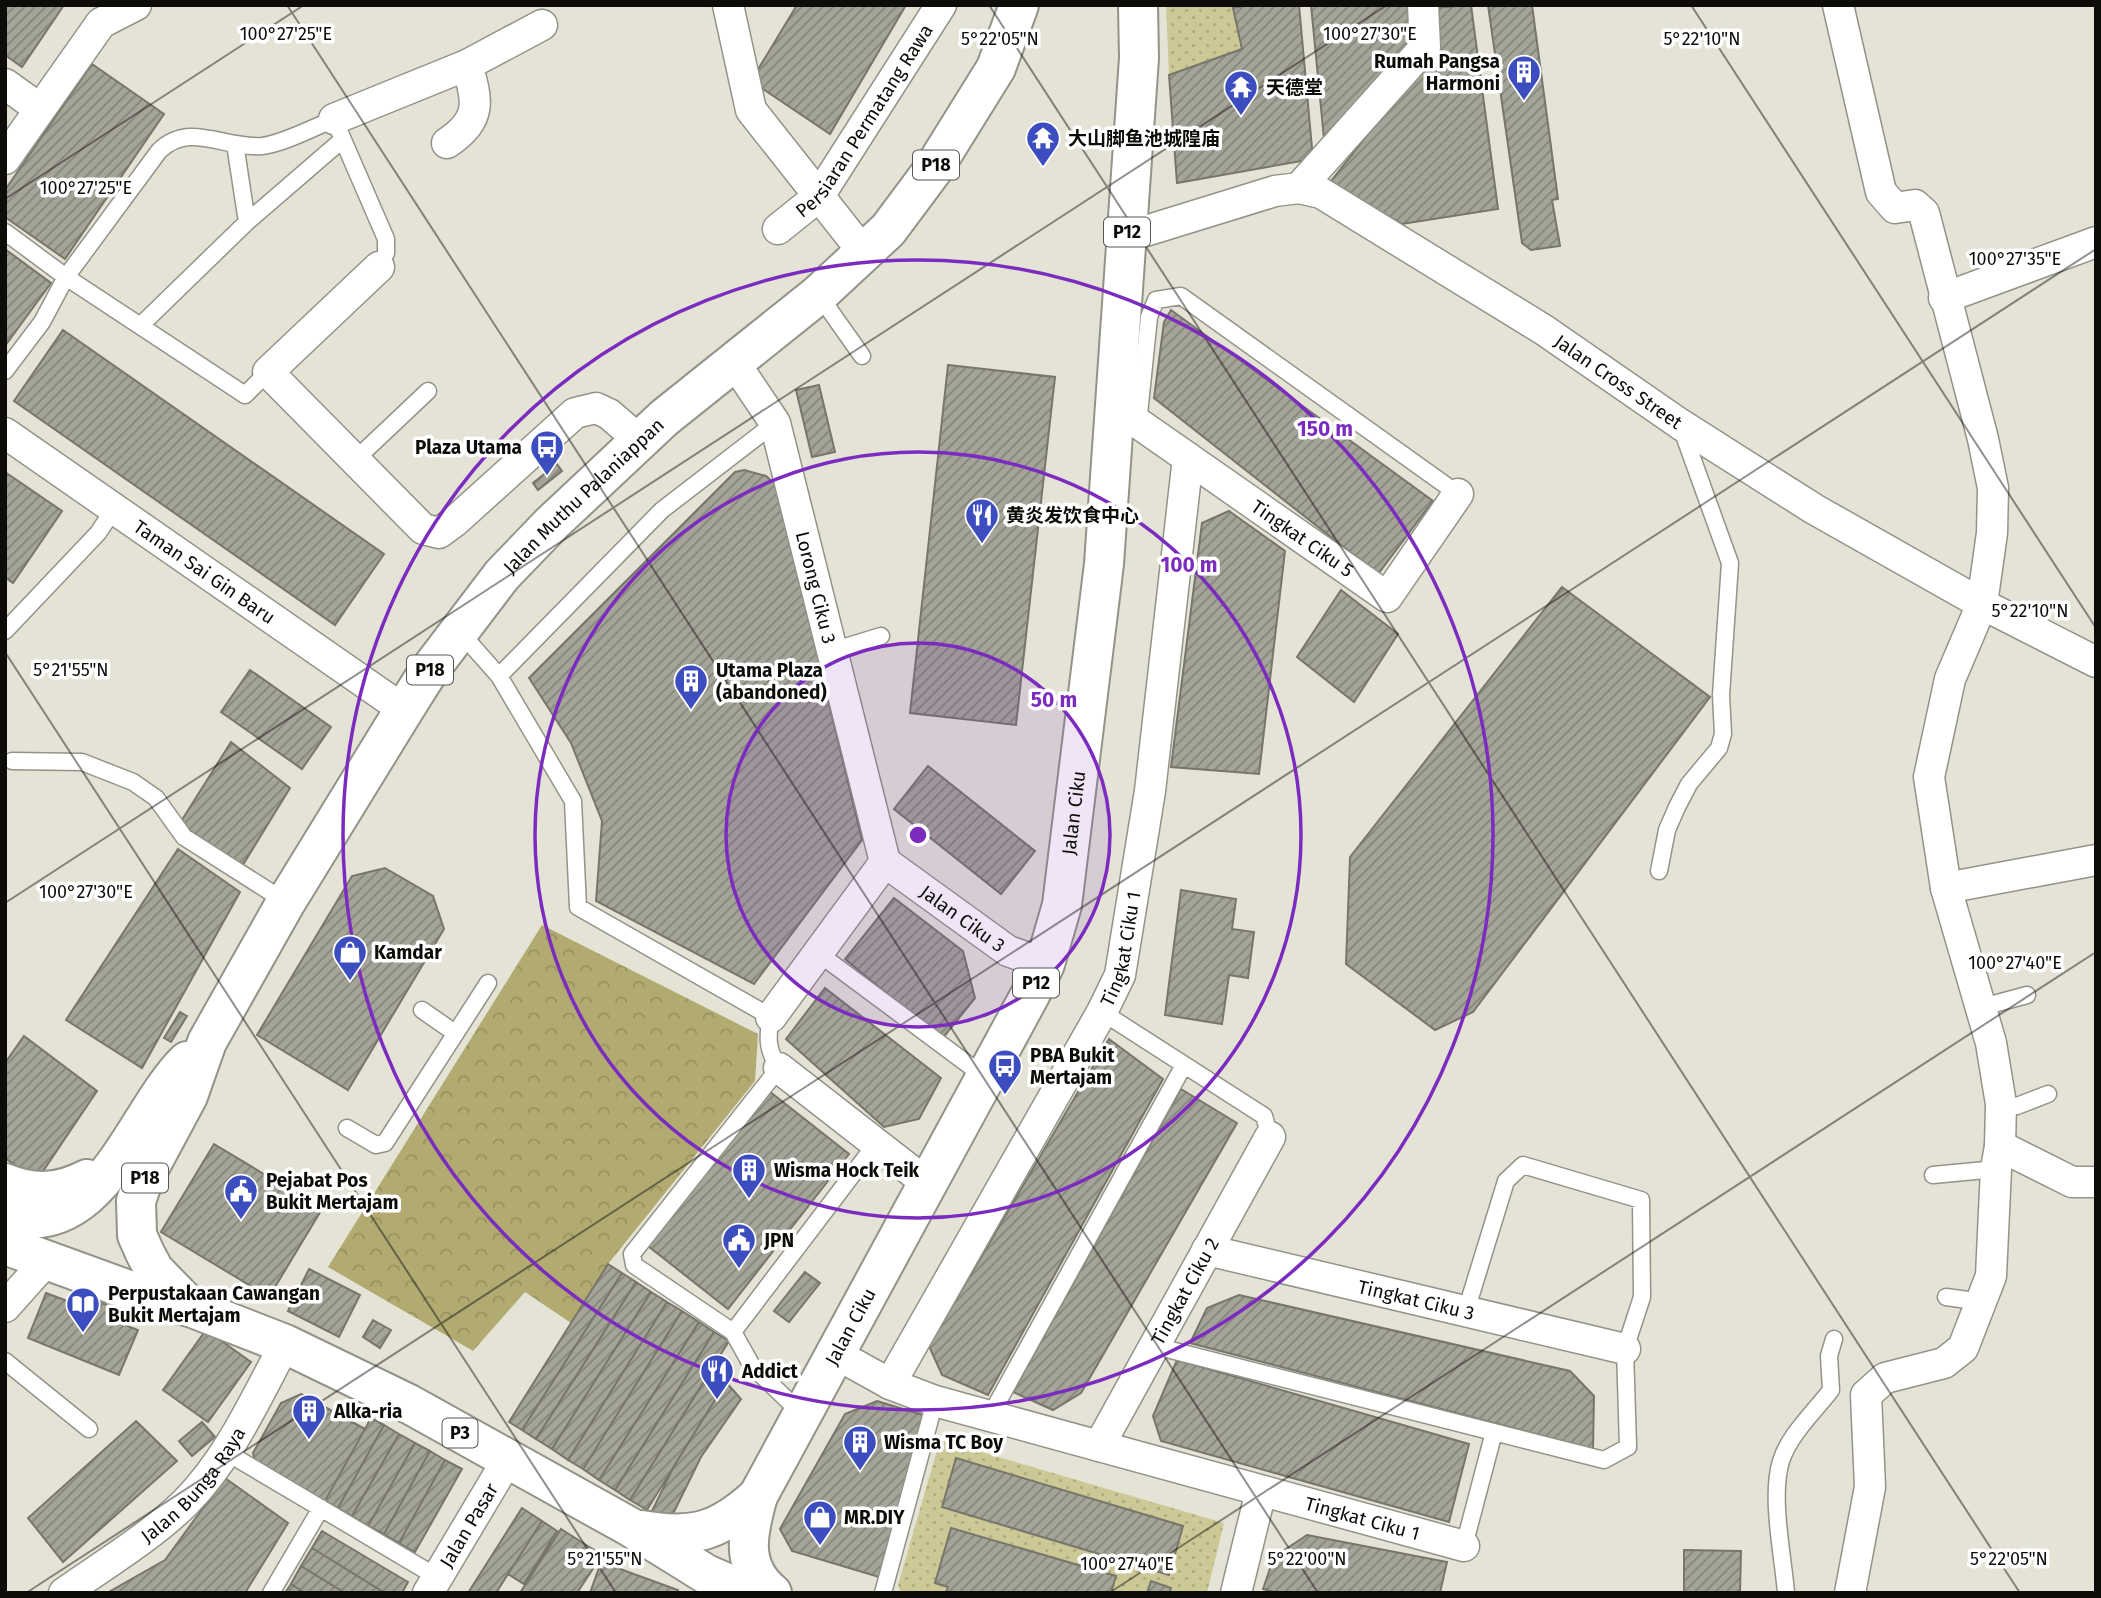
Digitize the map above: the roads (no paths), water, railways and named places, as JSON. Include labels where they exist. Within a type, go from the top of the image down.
[{"type":"main road","name":"Jalan Muthu Palaniappan","points":[[190,1307],[154,1270],[137,1235],[136,1201],[144,1178],[188,1096],[207,1042],[286,902],[404,710],[502,575],[639,440],[819,294],[864,253],[906,209],[996,68],[1019,5]]},
{"type":"main road","points":[[996,68],[1046,5]]},
{"type":"main road","points":[[1117,5],[1128,23],[1139,58]]},
{"type":"main road","name":"P12","points":[[1138,5],[1139,58]]},
{"type":"main road","name":"Jalan Ciku","points":[[758,1496],[986,1078],[1045,964],[1062,905],[1104,564],[1127,415],[1126,237],[1139,58]]},
{"type":"main road","name":"Jalan Muthu Palaniappan","points":[[5,1215],[50,1217],[73,1209],[116,1164],[168,1081],[207,1042]]},
{"type":"main road","points":[[5,1183],[46,1192],[71,1187],[116,1164]]},
{"type":"main road","points":[[5,1245],[145,1296],[190,1307]]},
{"type":"main road","points":[[5,1262],[47,1259]]},
{"type":"main road","name":"P3","points":[[190,1307],[285,1344],[408,1404],[632,1528],[703,1583],[750,1593]]},
{"type":"main road","points":[[632,1528],[664,1534],[707,1531],[739,1514],[758,1496]]},
{"type":"main road","points":[[758,1496],[750,1525],[748,1558],[755,1574],[772,1593]]},
{"type":"street","points":[[5,159],[101,23],[136,5]]},
{"type":"street","points":[[728,5],[751,110],[864,253]]},
{"type":"street","name":"Persiaran Permatang Rawa","points":[[778,229],[819,196],[941,5]]},
{"type":"street","points":[[1126,237],[1257,196],[1299,188],[1424,47],[1423,5]]},
{"type":"street","points":[[1838,5],[1881,192],[1895,208],[1916,205],[1924,213],[1944,298],[1959,341],[1993,488],[1993,533],[1982,604],[1950,679],[1929,777],[1946,888],[1991,1043],[2001,1104],[1991,1276],[1963,1348],[1944,1363],[1885,1378],[1866,1395],[1870,1487],[1850,1593]]},
{"type":"street","points":[[338,130],[542,25]]},
{"type":"street","points":[[447,143],[464,131],[473,115],[476,96],[467,65]]},
{"type":"street","points":[[5,85],[40,109]]},
{"type":"street","name":"Jalan Cross Street","points":[[1299,188],[1321,193],[1480,290],[1814,509],[1982,604],[2096,662]]},
{"type":"street","points":[[1944,298],[2096,242]]},
{"type":"street","points":[[379,267],[268,372],[423,529],[439,533],[575,413],[596,408],[609,414],[639,440]]},
{"type":"street","name":"Lorong Ciku 3","points":[[734,362],[775,424],[885,862]]},
{"type":"street","name":"Tingkat Ciku 5","points":[[1127,415],[1387,597],[1458,494]]},
{"type":"street","name":"Taman Sai Gin Baru","points":[[5,433],[404,710]]},
{"type":"street","name":"Tingkat Ciku 1","points":[[890,1384],[1102,1012],[1120,975],[1150,791],[1188,458]]},
{"type":"street","points":[[1946,888],[2096,860]]},
{"type":"street","points":[[771,1017],[885,862]]},
{"type":"street","name":"Jalan Ciku 3","points":[[885,862],[1008,951],[1045,964]]},
{"type":"street","points":[[779,1068],[928,1184]]},
{"type":"street","name":"Tingkat Ciku 2","points":[[1099,1446],[1270,1138]]},
{"type":"street","points":[[1998,1157],[2072,1182],[2096,1182]]},
{"type":"street","name":"Tingkat Ciku 3","points":[[1207,1250],[1625,1349]]},
{"type":"street","points":[[5,1307],[47,1259]]},
{"type":"street","name":"Jalan Bunga Raya","points":[[64,1593],[147,1536],[176,1510],[226,1452],[285,1344]]},
{"type":"street","name":"Tingkat Ciku 1","points":[[836,1354],[890,1384],[936,1401],[1464,1546]]},
{"type":"street","name":"Jalan Pasar","points":[[436,1586],[508,1459]]},
{"type":"street","points":[[1236,1593],[1261,1491]]},
{"type":"lane","points":[[5,371],[42,322],[66,277],[170,140],[191,135],[235,144],[264,146],[338,130]]},
{"type":"lane","points":[[141,325],[338,130]]},
{"type":"lane","points":[[338,130],[386,239],[386,253],[379,267]]},
{"type":"lane","points":[[235,144],[247,222]]},
{"type":"lane","points":[[5,232],[66,277],[245,395],[268,372]]},
{"type":"lane","points":[[819,294],[862,356]]},
{"type":"lane","points":[[1127,415],[1149,317],[1156,300],[1181,296],[1458,494]]},
{"type":"lane","points":[[355,460],[428,391]]},
{"type":"lane","points":[[499,676],[662,510],[775,424]]},
{"type":"lane","points":[[1659,871],[1667,830],[1677,807],[1689,784],[1719,748],[1723,734],[1721,695],[1730,563],[1681,424]]},
{"type":"lane","points":[[5,631],[98,533],[114,509]]},
{"type":"lane","points":[[460,632],[499,676],[573,801],[578,907],[771,1017],[767,1035],[769,1053],[779,1068],[632,1254],[634,1265],[733,1332],[752,1366],[803,1415]]},
{"type":"lane","points":[[832,651],[881,636]]},
{"type":"lane","points":[[12,761],[82,762],[133,782],[156,798],[184,837],[286,902]]},
{"type":"lane","points":[[818,953],[986,1078]]},
{"type":"lane","points":[[347,1128],[367,1142],[376,1145],[385,1143],[488,983]]},
{"type":"lane","points":[[1980,1004],[1990,1005],[2027,995]]},
{"type":"lane","points":[[422,1010],[455,1033]]},
{"type":"lane","points":[[1102,1012],[1264,1116],[1270,1138]]},
{"type":"lane","points":[[990,1416],[1184,1065]]},
{"type":"lane","points":[[2001,1104],[2017,1106],[2048,1094]]},
{"type":"lane","points":[[733,1332],[876,1145]]},
{"type":"lane","points":[[1933,1175],[1998,1157]]},
{"type":"lane","points":[[1155,1346],[1604,1460],[1628,1447],[1625,1349],[1642,1297],[1641,1200],[1523,1165],[1506,1181],[1466,1311]]},
{"type":"lane","points":[[1946,1297],[1982,1302]]},
{"type":"lane","points":[[1786,1593],[1777,1494],[1781,1462],[1789,1444],[1831,1390],[1829,1356],[1834,1339]]},
{"type":"lane","points":[[5,1361],[89,1429]]},
{"type":"lane","points":[[883,1593],[936,1401]]},
{"type":"lane","points":[[1464,1546],[1494,1432]]},
{"type":"lane","points":[[226,1452],[321,1508],[436,1586]]},
{"type":"lane","points":[[271,1593],[321,1508]]},
{"type":"place","name":"Rumah Pangsa Harmoni","points":[[1524,102]]},
{"type":"place","name":"天德堂","points":[[1241,117]]},
{"type":"place","name":"大山脚鱼池城隍庙","points":[[1043,168]]},
{"type":"place","name":"Plaza Utama","points":[[547,477]]},
{"type":"place","name":"黄炎发饮食中心","points":[[982,545]]},
{"type":"place","name":"Utama Plaza (abandoned)","points":[[691,711]]},
{"type":"place","name":"Kamdar","points":[[350,982]]},
{"type":"place","name":"PBA Bukit Mertajam","points":[[1005,1096]]},
{"type":"place","name":"Wisma Hock Teik","points":[[749,1200]]},
{"type":"place","name":"Pejabat Pos Bukit Mertajam","points":[[241,1221]]},
{"type":"place","name":"JPN","points":[[739,1270]]},
{"type":"place","name":"Perpustakaan Cawangan Bukit Mertajam","points":[[83,1334]]},
{"type":"place","name":"Addict","points":[[717,1401]]},
{"type":"place","name":"Alka-ria","points":[[309,1441]]},
{"type":"place","name":"Wisma TC Boy","points":[[860,1472]]},
{"type":"place","name":"MR.DIY","points":[[820,1547]]}]
